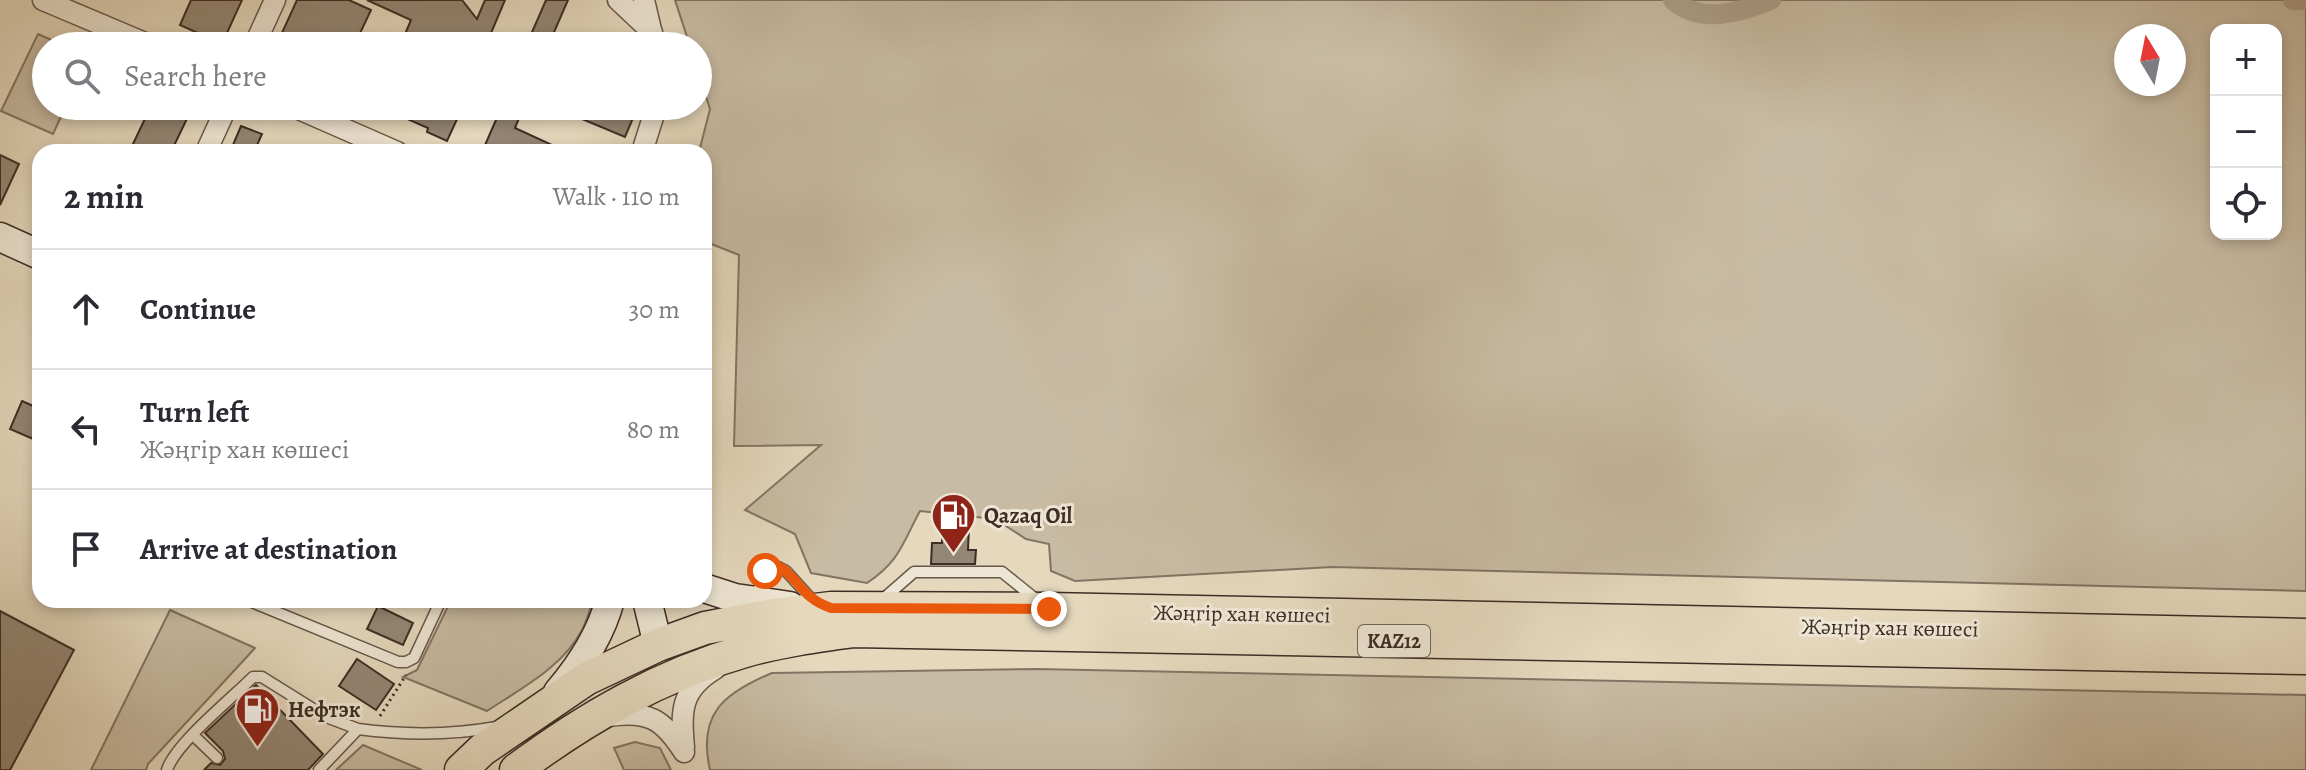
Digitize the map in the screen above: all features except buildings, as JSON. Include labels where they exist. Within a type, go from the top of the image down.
[{"type":"main road","points":[[0,237],[32,251]]},
{"type":"main road","points":[[712,591],[761,603],[831,608]]},
{"type":"main road","points":[[539,711],[581,663],[603,624],[608,608]]},
{"type":"main road","points":[[649,608],[667,679]]},
{"type":"main road","name":"Жәңгір хан көшесі","points":[[461,770],[482,750],[586,679],[658,645],[705,628],[831,608],[1049,609],[2306,635]]},
{"type":"main road","name":"Жәңгір хан көшесі","points":[[516,770],[601,711],[667,679],[747,650],[793,639],[854,631],[2306,658]]},
{"type":"street","points":[[43,0],[119,32]]},
{"type":"street","points":[[260,32],[275,0]]},
{"type":"street","points":[[618,0],[646,32]]},
{"type":"street","points":[[644,0],[651,32]]},
{"type":"street","points":[[210,144],[221,120]]},
{"type":"street","points":[[324,120],[379,144]]},
{"type":"street","points":[[645,144],[652,120]]},
{"type":"street","points":[[687,761],[681,715],[687,694],[704,676],[747,650]]},
{"type":"street","points":[[667,679],[687,761]]},
{"type":"street","points":[[568,732],[605,717],[631,713],[653,718],[672,733],[687,761]]},
{"type":"lane","points":[[266,608],[387,659],[406,662],[414,658],[437,608]]},
{"type":"lane","points":[[167,770],[172,759],[193,735],[253,677],[262,677],[326,717],[362,730],[390,733],[495,728],[539,711]]},
{"type":"lane","points":[[319,770],[362,730]]},
{"type":"lane","points":[[193,735],[217,758]]},
{"type":"path","points":[[362,730],[387,709],[414,658]]},
{"type":"shaded area","points":[[675,0],[2306,0],[2306,591],[1332,567],[1075,581],[1051,571],[1049,544],[1026,539],[995,519],[920,511],[894,559],[867,583],[811,573],[795,534],[745,510],[821,445],[734,446],[739,255],[712,244],[712,144],[701,144],[707,120],[712,120],[712,32],[685,32]]},
{"type":"shaded area","points":[[32,46],[32,120],[60,120],[53,134],[1,111]]},
{"type":"shaded area","points":[[447,608],[590,608],[582,630],[564,655],[540,676],[487,711],[403,677],[417,670]]},
{"type":"shaded area","points":[[170,610],[255,648],[148,764],[146,770],[91,770]]},
{"type":"shaded area","points":[[1037,669],[2306,695],[2306,770],[710,770],[707,734],[718,708],[740,689],[772,673]]},
{"type":"shaded area","points":[[635,742],[660,748],[671,770],[624,770],[614,748]]},
{"type":"shaded area","points":[[363,745],[422,770],[336,770]]},
{"type":"waterway","points":[[1673,0],[1684,8],[1708,14],[1734,12],[1771,0]]},
{"type":"waterway","points":[[2293,0],[2301,0]]},
{"type":"place","name":"Qazaq Oil","points":[[953,554]]},
{"type":"place","name":"Нефтэк","points":[[257,748]]},
{"type":"route","points":[[765,571],[782,568],[807,596],[831,608],[1049,609]]}]
